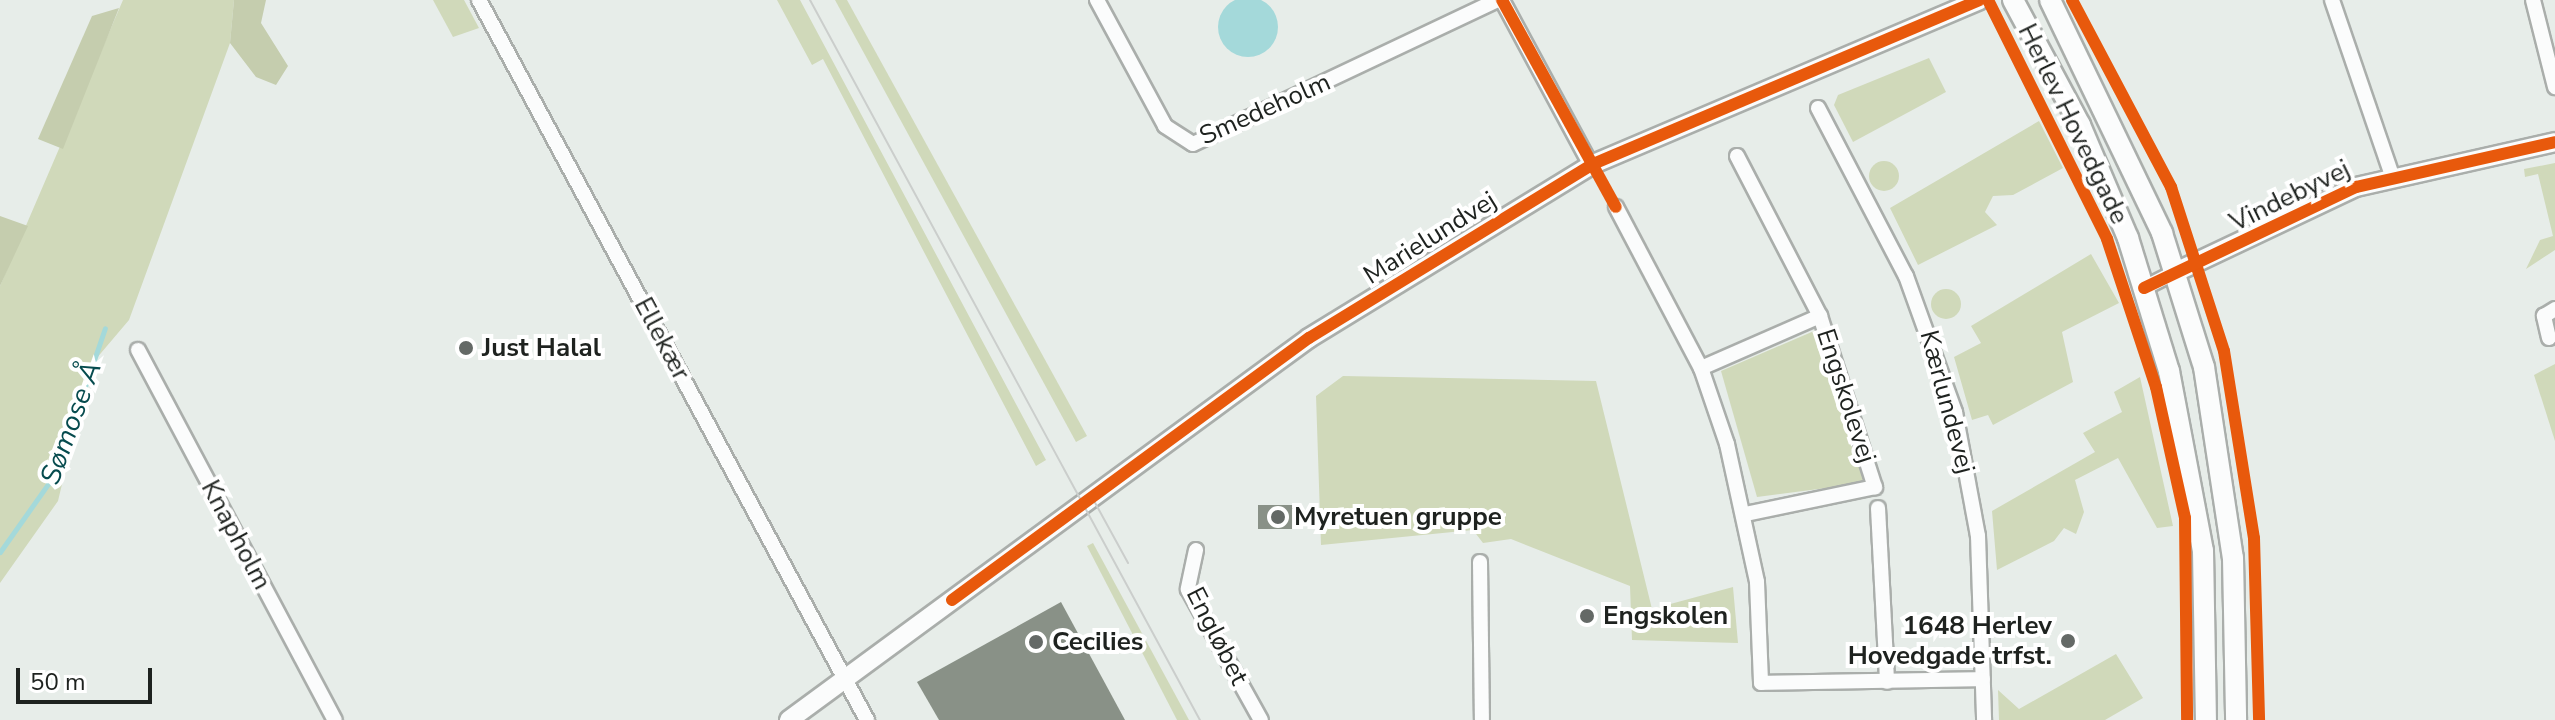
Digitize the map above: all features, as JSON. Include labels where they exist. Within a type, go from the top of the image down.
[{"type":"main road","name":"Herlev Hovedgade","points":[[2013,0],[2080,125],[2144,288],[2191,458],[2203,551],[2206,720]]},
{"type":"main road","name":"Herlev Hovedgade","points":[[2050,0],[2176,272],[2222,457],[2236,720]]},
{"type":"street","name":"Ellekær","points":[[479,0],[867,720]]},
{"type":"street","name":"Smedeholm","points":[[1097,0],[1165,126],[1193,144],[1500,0]]},
{"type":"street","points":[[1500,0],[1591,165]]},
{"type":"street","name":"Marielundvej","points":[[789,720],[1309,338],[1591,165],[1979,0]]},
{"type":"street","points":[[2332,0],[2392,175]]},
{"type":"street","points":[[2533,0],[2555,87]]},
{"type":"street","name":"Kærlundevej","points":[[1818,108],[1906,276],[1951,398],[1978,536],[1984,720]]},
{"type":"street","name":"Vindebyvej","points":[[2144,288],[2392,175],[2555,142]]},
{"type":"street","name":"Engskolevej","points":[[1737,156],[1820,316],[1875,487],[1746,514]]},
{"type":"street","points":[[1616,207],[1701,368],[1746,514],[1761,683],[1983,679]]},
{"type":"street","points":[[2549,338],[2544,316],[2555,309]]},
{"type":"street","name":"Engskolevej","points":[[1701,368],[1820,316]]},
{"type":"street","name":"Knapholm","points":[[138,350],[335,720]]},
{"type":"street","points":[[1878,508],[1887,682]]},
{"type":"street","name":"Engløbet","points":[[1196,550],[1188,589],[1261,720]]},
{"type":"street","points":[[1480,562],[1482,720]]},
{"type":"green space","points":[[123,0],[234,0],[230,43],[129,320],[90,366],[58,501],[0,583],[0,286]]},
{"type":"green space","points":[[234,0],[266,0],[261,23],[288,66],[276,85],[256,77],[230,43]]},
{"type":"green space","points":[[433,0],[464,0],[479,28],[453,37]]},
{"type":"green space","points":[[777,0],[800,0],[1046,460],[1036,466],[823,59],[812,65]]},
{"type":"green space","points":[[835,0],[847,0],[1087,436],[1076,442]]},
{"type":"green space","points":[[119,8],[63,149],[38,139],[92,16]]},
{"type":"green space","points":[[1929,58],[1946,92],[1853,142],[1834,105],[1838,95]]},
{"type":"green space","points":[[2039,121],[2063,168],[2013,195],[1993,196],[1985,212],[1997,225],[1918,265],[1890,208]]},
{"type":"green space","points":[[1884,161],[1890,162],[1898,170],[1898,182],[1890,190],[1884,191],[1878,190],[1870,182],[1869,176],[1870,170],[1878,162]]},
{"type":"green space","points":[[2555,163],[2555,250],[2526,269],[2540,240],[2553,236],[2538,174],[2525,177],[2524,169]]},
{"type":"green space","points":[[0,216],[28,226],[0,286]]},
{"type":"green space","points":[[2091,254],[2119,303],[2062,332],[2073,382],[1993,425],[1988,415],[1972,420],[1954,357],[1981,343],[1971,326]]},
{"type":"green space","points":[[1946,289],[1952,290],[1960,298],[1960,310],[1952,318],[1946,319],[1940,318],[1932,310],[1931,304],[1932,298],[1940,290]]},
{"type":"green space","points":[[1814,331],[1865,483],[1757,497],[1721,371]]},
{"type":"green space","points":[[2555,364],[2555,441],[2534,375]]},
{"type":"green space","points":[[1343,376],[1596,381],[1652,609],[1733,587],[1738,643],[1632,640],[1630,586],[1511,539],[1483,543],[1473,530],[1321,545],[1316,396]]},
{"type":"green space","points":[[2140,377],[2173,526],[2157,528],[2118,458],[2075,480],[2084,512],[2076,534],[2064,528],[2054,541],[1997,570],[1992,511],[2095,452],[2083,433],[2122,412],[2114,392]]},
{"type":"green space","points":[[1093,543],[1189,720],[1177,720],[1087,546]]},
{"type":"green space","points":[[2116,654],[2143,698],[2105,720],[1999,720],[1998,690],[2019,709]]},
{"type":"water","points":[[1248,-3],[1269,6],[1278,27],[1269,48],[1248,57],[1227,48],[1218,27],[1227,6]]},
{"type":"building","name":"Myretuen gruppe","points":[[1258,505],[1298,505],[1298,529],[1258,529]]},
{"type":"building","name":"Cecilies","points":[[1061,602],[1125,720],[939,720],[917,682]]},
{"type":"waterway","name":"Sømose Å","points":[[0,552],[55,474],[105,328]]},
{"type":"tram line","points":[[810,0],[1200,720]]},
{"type":"tram line","points":[[1093,499],[1128,563]]},
{"type":"cycle path","points":[[1502,0],[1616,207]]},
{"type":"cycle path","points":[[952,600],[1309,338],[1591,165],[1979,0]]},
{"type":"cycle path","points":[[1988,0],[2107,239],[2156,387],[2185,518],[2187,720]]},
{"type":"cycle path","points":[[2072,0],[2171,187],[2224,351],[2254,538],[2259,720]]},
{"type":"cycle path","points":[[2144,288],[2356,187],[2555,142]]},
{"type":"place","name":"Just Halal","points":[[466,348]]},
{"type":"place","name":"Myretuen gruppe","points":[[1278,517]]},
{"type":"place","name":"Engskolen","points":[[1587,616]]},
{"type":"place","name":"1648 Herlev Hovedgade trfst.","points":[[2068,641]]},
{"type":"place","name":"Cecilies","points":[[1036,642]]}]
